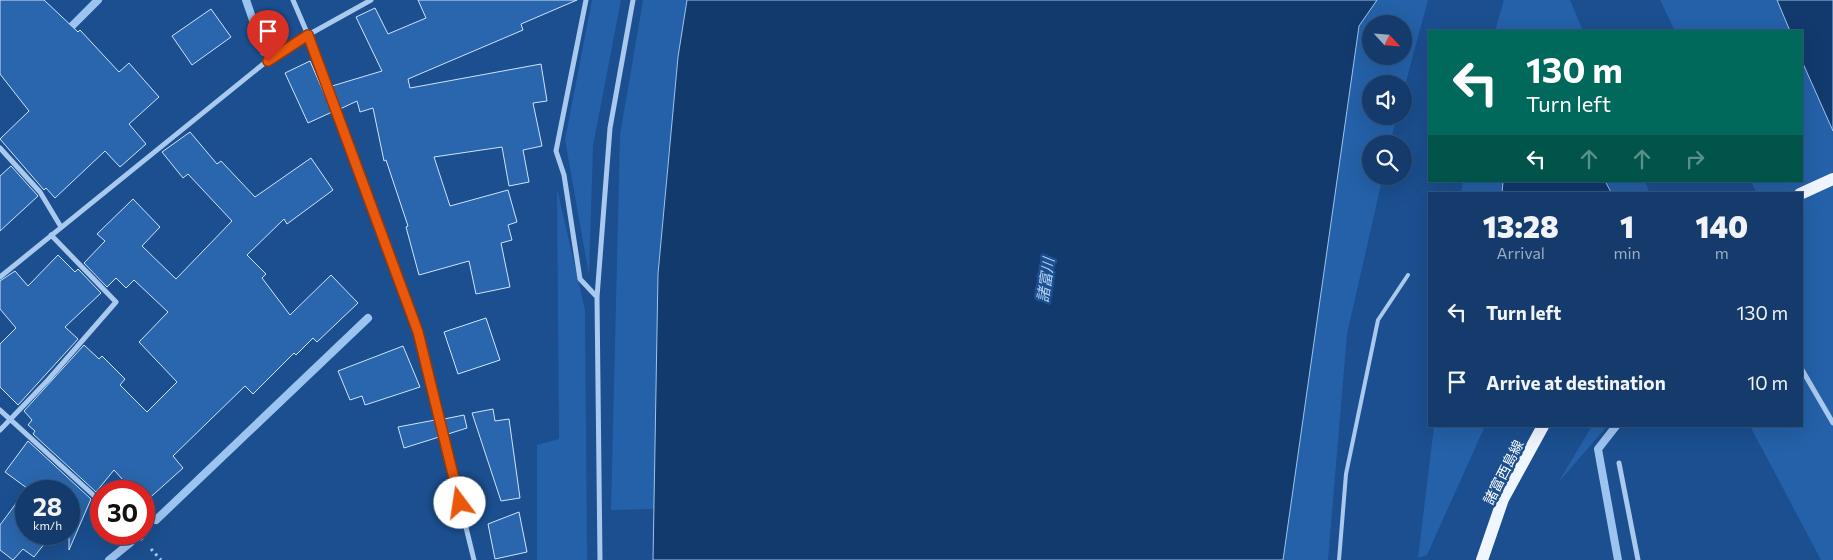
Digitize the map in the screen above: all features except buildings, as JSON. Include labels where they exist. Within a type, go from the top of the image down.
[{"type":"main road","points":[[1803,193],[1833,179]]},
{"type":"main road","name":"諸富西島線","points":[[1482,560],[1503,499],[1542,427]]},
{"type":"street","points":[[292,0],[308,35],[418,332],[474,560]]},
{"type":"street","points":[[0,277],[268,61],[308,35],[371,0]]},
{"type":"street","points":[[586,0],[556,151],[564,174],[580,279],[597,297]]},
{"type":"street","points":[[600,560],[597,297],[610,128],[633,0]]},
{"type":"street","points":[[0,148],[40,192],[61,226]]},
{"type":"street","points":[[0,430],[9,418],[48,380],[116,302],[52,235]]},
{"type":"street","points":[[1803,371],[1833,423]]},
{"type":"street","points":[[0,410],[90,492]]},
{"type":"street","points":[[1619,463],[1638,560]]},
{"type":"lane","points":[[1339,560],[1346,474],[1378,320],[1408,275]]},
{"type":"shaded area","points":[[592,0],[621,0],[593,146],[589,275],[565,140]]},
{"type":"shaded area","points":[[643,0],[714,0],[653,560],[654,509],[611,510],[620,135]]},
{"type":"shaded area","points":[[1323,0],[1428,0],[1412,59],[1412,15],[1362,15],[1362,65],[1410,65],[1408,75],[1362,75],[1362,125],[1395,125],[1392,135],[1362,135],[1362,185],[1381,185],[1347,334],[1328,560],[1266,560]]},
{"type":"shaded area","points":[[1504,0],[1570,0],[1583,30],[1495,30]]},
{"type":"shaded area","points":[[1660,0],[1801,0],[1833,74],[1833,560],[1821,560],[1751,427],[1803,427],[1803,192],[1756,192],[1751,182],[1803,182],[1803,30],[1675,30]]},
{"type":"shaded area","points":[[1463,182],[1645,182],[1649,192],[1461,192]]},
{"type":"shaded area","points":[[557,189],[585,310],[587,560],[537,560],[537,445],[559,439]]},
{"type":"shaded area","points":[[1434,427],[1485,427],[1427,555],[1418,558]]},
{"type":"shaded area","points":[[1591,427],[1606,427],[1558,483]]},
{"type":"water","name":"諸富川","points":[[687,0],[1377,0],[1367,15],[1362,15],[1362,22],[1359,26],[1283,560],[653,560],[658,274],[678,57]]},
{"type":"water","points":[[1777,0],[1833,0],[1833,131],[1803,64],[1803,30],[1790,30]]},
{"type":"water","points":[[1503,182],[1606,182],[1611,192],[1502,192]]},
{"type":"waterway","points":[[66,32],[98,0]]},
{"type":"waterway","points":[[246,0],[264,52]]},
{"type":"waterway","points":[[156,520],[368,318]]},
{"type":"waterway","points":[[1615,427],[1598,449],[1618,560]]},
{"type":"waterway","points":[[109,560],[128,545]]},
{"type":"route","points":[[268,61],[308,35],[418,332],[460,503]]}]
